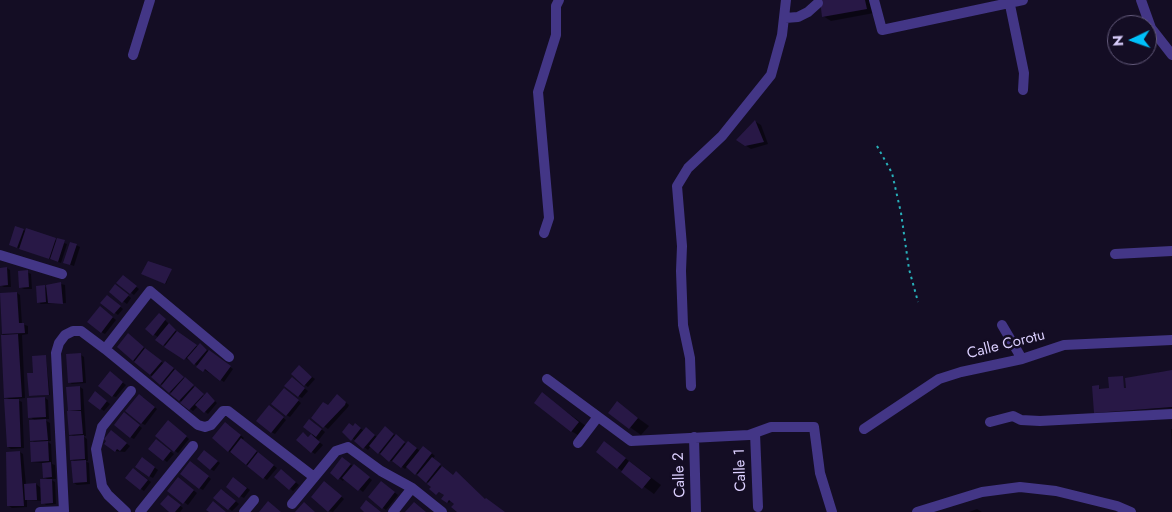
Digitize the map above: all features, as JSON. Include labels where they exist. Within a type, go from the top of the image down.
[{"type":"street","points":[[133,55],[150,0]]},
{"type":"street","points":[[544,233],[549,218],[538,92],[556,35],[556,6],[559,0]]},
{"type":"street","points":[[692,386],[690,358],[683,326],[682,246],[677,186],[688,168],[722,136],[771,75],[785,18],[786,0]]},
{"type":"street","points":[[874,0],[882,30],[1010,1],[1023,0]]},
{"type":"street","points":[[1141,0],[1151,28],[1172,55]]},
{"type":"street","points":[[1010,1],[1024,73],[1023,90]]},
{"type":"street","points":[[785,18],[803,14],[818,3]]},
{"type":"street","points":[[1115,254],[1172,251]]},
{"type":"street","points":[[0,255],[62,274]]},
{"type":"street","points":[[105,349],[150,290],[229,357]]},
{"type":"street","points":[[1002,325],[1022,359]]},
{"type":"street","points":[[40,512],[64,511],[56,353],[59,343],[65,335],[74,331],[81,331],[105,349],[198,425],[205,427],[211,425],[223,411],[228,411],[314,477]]},
{"type":"street","name":"Calle Corotu","points":[[864,429],[939,379],[1022,359],[1064,345],[1172,340]]},
{"type":"street","points":[[547,379],[597,418],[631,441],[755,433],[771,427],[814,427],[820,473],[832,512]]},
{"type":"street","points":[[126,512],[108,495],[102,486],[96,449],[102,427],[131,391]]},
{"type":"street","points":[[990,422],[1013,416],[1021,420],[1040,421],[1172,414]]},
{"type":"street","points":[[578,443],[597,418]]},
{"type":"street","name":"Calle 1","points":[[755,433],[758,507]]},
{"type":"street","name":"Calle 2","points":[[694,437],[696,512]]},
{"type":"street","points":[[140,512],[194,446]]},
{"type":"street","points":[[292,504],[336,451],[348,447],[381,471],[412,488],[442,512]]},
{"type":"street","points":[[917,512],[982,492],[1020,487],[1056,491],[1118,506],[1131,512]]},
{"type":"street","points":[[393,512],[412,488]]},
{"type":"street","points":[[244,512],[254,500]]},
{"type":"path","points":[[877,146],[892,173],[902,213],[909,269],[918,302]]},
{"type":"building","points":[[820,0],[865,0],[867,9],[822,17]]},
{"type":"building","points":[[755,120],[764,142],[745,146],[736,140]]},
{"type":"building","points":[[15,226],[24,229],[17,248],[9,245]]},
{"type":"building","points":[[26,228],[56,238],[49,259],[19,249]]},
{"type":"building","points":[[57,238],[65,240],[58,262],[50,259]]},
{"type":"building","points":[[70,242],[77,244],[70,265],[63,263]]},
{"type":"building","points":[[148,261],[172,269],[165,284],[141,274]]},
{"type":"building","points":[[7,267],[8,285],[0,286],[0,268]]},
{"type":"building","points":[[28,270],[29,287],[19,288],[18,271]]},
{"type":"building","points":[[123,275],[137,286],[130,294],[116,283]]},
{"type":"building","points":[[61,282],[63,304],[48,303],[46,285]]},
{"type":"building","points":[[115,284],[129,295],[122,303],[109,292]]},
{"type":"building","points":[[45,285],[46,302],[37,303],[36,286]]},
{"type":"building","points":[[17,292],[19,323],[24,323],[25,333],[2,334],[0,293]]},
{"type":"building","points":[[107,295],[121,306],[114,314],[100,303]]},
{"type":"building","points":[[100,306],[113,317],[101,333],[87,322]]},
{"type":"building","points":[[159,313],[166,319],[153,336],[145,329]]},
{"type":"building","points":[[169,323],[176,330],[163,346],[155,340]]},
{"type":"building","points":[[177,331],[197,345],[184,360],[164,347]]},
{"type":"building","points":[[128,333],[144,347],[133,361],[117,347]]},
{"type":"building","points":[[18,334],[22,397],[4,398],[1,335]]},
{"type":"building","points":[[200,343],[207,350],[194,365],[187,358]]},
{"type":"building","points":[[145,348],[162,361],[150,375],[134,362]]},
{"type":"building","points":[[209,350],[231,366],[220,381],[205,369],[203,372],[196,367]]},
{"type":"building","points":[[81,353],[83,382],[68,383],[66,354]]},
{"type":"building","points":[[46,355],[49,395],[29,396],[27,373],[33,373],[32,356]]},
{"type":"building","points":[[165,361],[174,368],[160,385],[151,377]]},
{"type":"building","points":[[299,365],[312,377],[304,386],[291,374]]},
{"type":"building","points":[[175,369],[184,377],[169,393],[161,386]]},
{"type":"building","points":[[1172,370],[1172,407],[1094,413],[1092,386],[1099,385],[1099,389],[1109,388],[1108,377],[1123,376],[1124,388],[1126,388],[1125,378]]},
{"type":"building","points":[[110,371],[123,382],[112,397],[98,386]]},
{"type":"building","points":[[185,377],[194,385],[179,401],[170,394]]},
{"type":"building","points":[[292,377],[305,388],[298,397],[284,386]]},
{"type":"building","points":[[80,386],[81,410],[68,411],[66,387]]},
{"type":"building","points":[[195,386],[204,394],[189,410],[180,403]]},
{"type":"building","points":[[284,388],[299,400],[286,416],[271,404]]},
{"type":"building","points":[[95,391],[107,401],[100,410],[88,401]]},
{"type":"building","points":[[207,392],[215,401],[204,413],[195,405]]},
{"type":"building","points":[[542,392],[579,422],[571,432],[534,403]]},
{"type":"building","points":[[139,394],[155,407],[141,424],[125,411]]},
{"type":"building","points":[[337,394],[346,402],[345,405],[323,428],[311,418],[323,402],[328,405]]},
{"type":"building","points":[[45,397],[46,417],[28,418],[27,398]]},
{"type":"building","points":[[4,399],[19,399],[21,447],[7,447]]},
{"type":"building","points":[[617,401],[638,418],[629,429],[608,413]]},
{"type":"building","points":[[269,405],[284,417],[271,433],[256,421]]},
{"type":"building","points":[[67,411],[81,411],[83,434],[69,435]]},
{"type":"building","points":[[124,412],[140,425],[130,438],[114,425]]},
{"type":"building","points":[[46,419],[48,440],[30,441],[29,420]]},
{"type":"building","points":[[309,419],[322,429],[316,437],[303,427]]},
{"type":"building","points":[[168,420],[187,436],[174,452],[155,436]]},
{"type":"building","points":[[225,422],[241,435],[228,452],[212,438]]},
{"type":"building","points":[[349,423],[353,426],[355,423],[361,428],[351,441],[342,432]]},
{"type":"building","points":[[385,426],[394,434],[378,454],[369,446]]},
{"type":"building","points":[[366,427],[375,435],[363,449],[354,441]]},
{"type":"building","points":[[111,430],[127,443],[120,451],[117,449],[115,452],[104,444],[106,441],[104,439]]},
{"type":"building","points":[[303,432],[308,437],[311,434],[320,442],[311,453],[296,440]]},
{"type":"building","points":[[396,434],[405,442],[389,462],[380,454]]},
{"type":"building","points":[[84,435],[85,459],[70,460],[69,436]]},
{"type":"building","points":[[241,438],[257,451],[246,465],[230,452]]},
{"type":"building","points":[[156,439],[171,451],[163,461],[148,449]]},
{"type":"building","points":[[48,441],[49,461],[31,462],[30,442]]},
{"type":"building","points":[[408,441],[417,448],[401,468],[392,461]]},
{"type":"building","points":[[604,441],[626,458],[617,469],[596,452]]},
{"type":"building","points":[[423,446],[432,453],[415,475],[406,467]]},
{"type":"building","points":[[204,450],[218,461],[210,470],[197,459]]},
{"type":"building","points":[[20,451],[24,506],[7,506],[6,452]]},
{"type":"building","points":[[258,452],[274,465],[263,479],[247,466]]},
{"type":"building","points":[[142,457],[155,467],[149,477],[135,467]]},
{"type":"building","points":[[342,457],[351,464],[338,480],[330,473]]},
{"type":"building","points":[[432,457],[441,464],[426,483],[417,475]]},
{"type":"building","points":[[86,460],[87,482],[73,483],[71,461]]},
{"type":"building","points":[[190,461],[209,476],[199,489],[180,474]]},
{"type":"building","points":[[629,461],[651,478],[642,489],[621,472]]},
{"type":"building","points":[[51,462],[52,477],[43,478],[42,463]]},
{"type":"building","points":[[354,464],[370,477],[358,491],[342,478]]},
{"type":"building","points":[[442,466],[453,475],[456,471],[485,499],[505,512],[457,512],[451,507],[454,504],[449,500],[447,503],[441,499],[444,495],[439,492],[436,495],[429,489],[431,487],[427,484]]},
{"type":"building","points":[[133,468],[148,480],[140,490],[125,478]]},
{"type":"building","points":[[281,469],[296,482],[289,490],[274,477]]},
{"type":"building","points":[[178,477],[194,490],[183,504],[167,491]]},
{"type":"building","points":[[233,477],[247,488],[239,498],[226,487]]},
{"type":"building","points":[[40,479],[52,479],[53,503],[41,504]]},
{"type":"building","points":[[324,481],[342,496],[328,512],[311,497]]},
{"type":"building","points":[[381,481],[395,492],[382,509],[368,497]]},
{"type":"building","points":[[36,483],[37,500],[25,500],[24,484]]},
{"type":"building","points":[[221,489],[236,501],[228,510],[213,498]]},
{"type":"building","points":[[168,495],[181,505],[175,512],[169,512],[160,504]]},
{"type":"building","points":[[366,500],[381,512],[364,512],[360,508]]},
{"type":"building","points":[[213,501],[226,512],[209,512],[206,510]]},
{"type":"building","points":[[268,501],[281,512],[259,512]]},
{"type":"building","points":[[304,502],[315,512],[295,512]]},
{"type":"building","points":[[414,502],[426,512],[405,512]]}]
